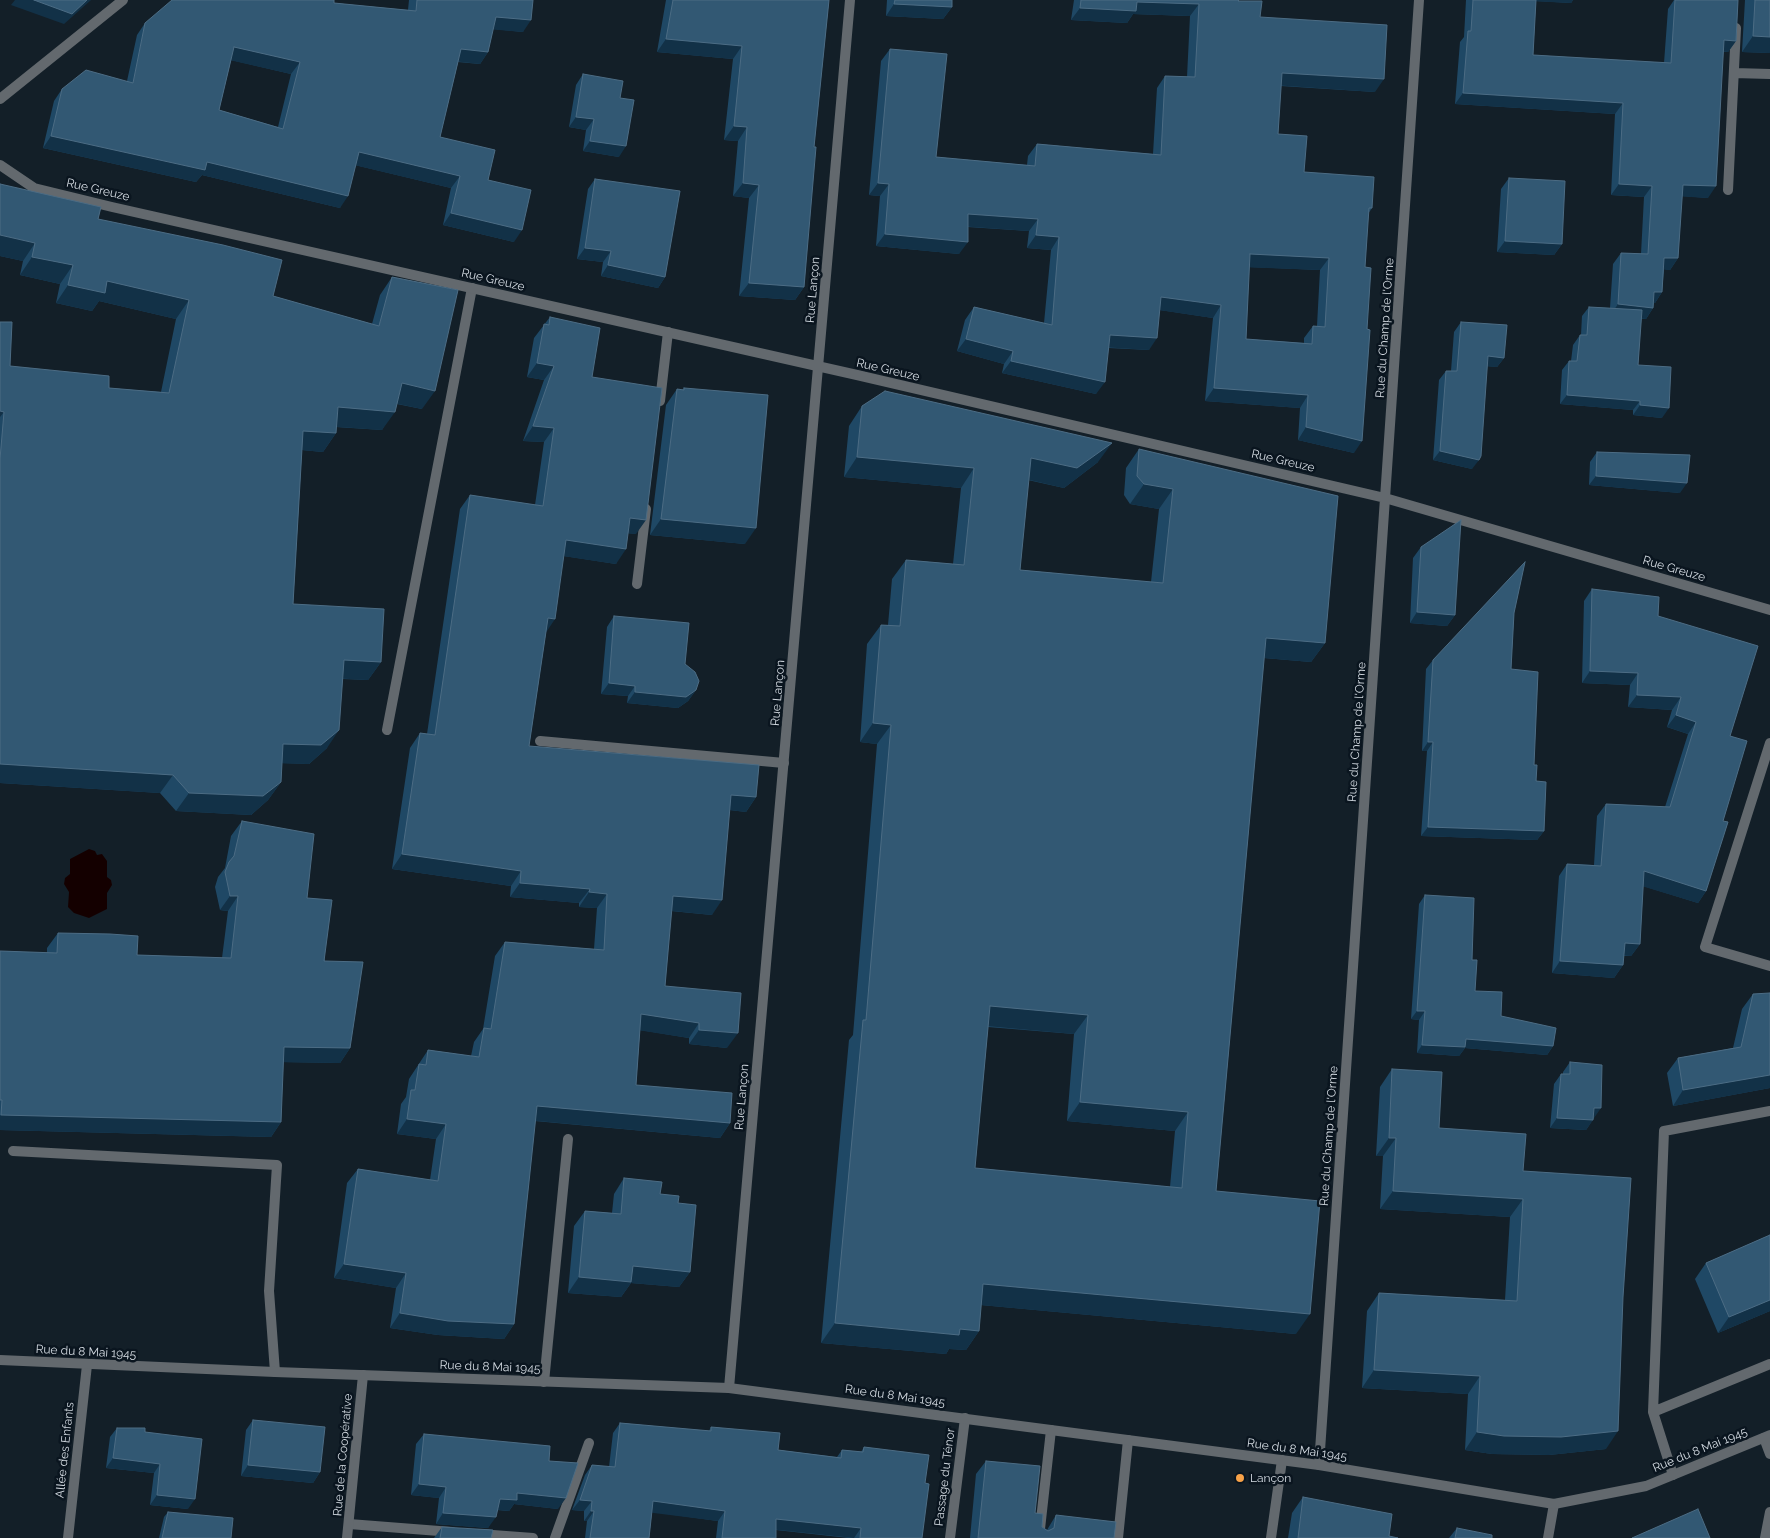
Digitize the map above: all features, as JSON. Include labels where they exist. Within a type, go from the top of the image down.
[{"type":"street","points":[[0,98],[123,0]]},
{"type":"street","name":"Rue Lançon","points":[[729,1388],[820,367],[850,0]]},
{"type":"street","name":"Rue du Champ de l'Orme","points":[[1319,1465],[1419,0]]},
{"type":"street","points":[[1728,190],[1737,18]]},
{"type":"street","points":[[1734,73],[1770,74]]},
{"type":"street","name":"Rue Greuze","points":[[0,166],[34,188],[1386,498],[1770,610]]},
{"type":"street","points":[[387,730],[472,288]]},
{"type":"street","points":[[658,411],[668,332]]},
{"type":"street","points":[[637,584],[648,497]]},
{"type":"street","points":[[540,742],[784,763]]},
{"type":"street","points":[[1770,744],[1704,947],[1770,966]]},
{"type":"street","points":[[1673,1475],[1653,1412],[1664,1131],[1770,1110]]},
{"type":"street","points":[[544,1382],[568,1139]]},
{"type":"street","points":[[13,1151],[277,1165],[269,1291],[275,1372]]},
{"type":"street","name":"Rue du 8 Mai 1945","points":[[0,1360],[87,1365],[729,1388],[1319,1465],[1554,1504],[1646,1486],[1767,1437]]},
{"type":"street","points":[[1653,1412],[1770,1364]]},
{"type":"street","name":"Allée des Enfants","points":[[68,1538],[87,1365]]},
{"type":"street","name":"Rue de la Coopérative","points":[[347,1538],[363,1375]]},
{"type":"street","name":"Passage du Ténor","points":[[950,1538],[965,1418]]},
{"type":"street","points":[[1039,1538],[1051,1430]]},
{"type":"street","points":[[1767,1437],[1770,1454]]},
{"type":"street","points":[[1118,1538],[1128,1440]]},
{"type":"street","points":[[556,1538],[589,1443]]},
{"type":"street","points":[[1271,1538],[1282,1460]]},
{"type":"street","points":[[1548,1538],[1554,1504]]},
{"type":"street","points":[[1765,1538],[1770,1512]]},
{"type":"street","points":[[349,1524],[533,1538]]},
{"type":"shaded area","points":[[89,849],[95,851],[97,855],[102,854],[107,861],[107,877],[111,880],[112,885],[107,893],[107,909],[89,918],[74,913],[68,907],[69,892],[64,884],[65,878],[70,874],[70,859]]},
{"type":"building","points":[[34,0],[87,0],[72,14]]},
{"type":"building","points":[[172,0],[334,0],[334,3],[416,11],[417,0],[533,0],[531,20],[496,17],[488,52],[461,49],[440,137],[495,150],[488,180],[531,190],[522,230],[451,213],[460,176],[359,152],[348,196],[207,162],[205,170],[51,136],[62,89],[86,70],[133,83],[145,23]],"holes":[[[234,47],[300,62],[283,129],[219,110]]]},
{"type":"building","points":[[673,0],[829,0],[814,147],[816,147],[804,287],[749,283],[759,185],[743,183],[747,127],[734,126],[742,46],[666,39]]},
{"type":"building","points":[[895,0],[952,0],[952,7],[894,4]]},
{"type":"building","points":[[1081,0],[1262,1],[1260,17],[1387,25],[1384,79],[1282,73],[1278,134],[1307,136],[1304,172],[1374,177],[1372,208],[1369,208],[1365,267],[1371,268],[1367,329],[1370,330],[1362,441],[1306,427],[1308,395],[1214,388],[1221,305],[1161,297],[1157,338],[1110,335],[1105,382],[1011,361],[1013,351],[966,339],[974,307],[1052,325],[1059,237],[1036,235],[1038,219],[968,214],[968,242],[885,234],[889,184],[878,183],[890,49],[947,54],[936,157],[1035,166],[1037,144],[1161,155],[1165,76],[1195,77],[1199,4],[1137,2],[1136,11],[1080,8]],"holes":[[[1250,254],[1329,258],[1325,327],[1313,326],[1312,344],[1246,339]]]},
{"type":"building","points":[[1473,0],[1536,0],[1533,55],[1671,63],[1675,0],[1738,0],[1736,41],[1724,40],[1716,186],[1683,185],[1678,258],[1664,258],[1662,292],[1654,292],[1653,308],[1618,304],[1621,253],[1648,254],[1652,186],[1619,184],[1623,103],[1463,93],[1468,31],[1471,31]]},
{"type":"building","points":[[1755,0],[1770,0],[1770,37],[1753,36]]},
{"type":"building","points":[[583,74],[623,81],[620,98],[634,100],[626,146],[590,141],[594,119],[576,117]]},
{"type":"building","points":[[1509,178],[1565,181],[1562,244],[1505,241]]},
{"type":"building","points":[[595,179],[680,191],[665,277],[608,265],[611,251],[585,248]]},
{"type":"building","points":[[0,184],[101,207],[98,219],[223,245],[282,260],[273,296],[379,326],[392,277],[458,290],[435,391],[402,383],[395,412],[338,407],[336,433],[303,431],[293,604],[384,609],[381,662],[344,660],[339,730],[321,745],[283,744],[281,782],[263,796],[189,793],[173,775],[0,764],[0,459],[4,412],[0,411],[0,322],[12,322],[10,366],[109,376],[109,388],[169,393],[189,300],[107,281],[105,293],[68,285],[73,265],[32,257],[35,243],[0,235]]},
{"type":"building","points":[[1589,307],[1642,310],[1638,365],[1671,367],[1669,408],[1640,405],[1640,401],[1567,395],[1569,361],[1577,361],[1580,335],[1587,335]]},
{"type":"building","points":[[550,317],[600,328],[592,377],[662,388],[646,520],[630,518],[626,549],[566,540],[555,619],[548,618],[529,746],[759,765],[756,797],[731,795],[722,900],[673,896],[665,986],[741,993],[738,1033],[699,1030],[699,1023],[641,1014],[636,1085],[732,1093],[730,1123],[537,1106],[514,1324],[448,1321],[400,1313],[406,1273],[344,1264],[358,1169],[438,1181],[446,1124],[407,1119],[411,1090],[415,1090],[419,1064],[426,1065],[428,1050],[479,1057],[484,1028],[491,1029],[505,942],[604,950],[607,894],[589,892],[590,889],[520,883],[521,871],[402,854],[420,733],[435,735],[470,495],[543,506],[554,428],[533,426],[554,366],[537,363],[544,324],[549,325]]},
{"type":"building","points":[[1461,322],[1507,325],[1504,358],[1488,356],[1481,456],[1479,460],[1440,451],[1446,371],[1457,371]]},
{"type":"building","points":[[684,388],[768,395],[756,528],[661,519],[677,389],[684,390]]},
{"type":"building","points":[[885,391],[1112,443],[1077,468],[1031,458],[1020,570],[1163,583],[1173,489],[1144,484],[1137,476],[1139,449],[1338,496],[1325,643],[1266,638],[1216,1191],[1320,1201],[1310,1314],[983,1284],[979,1331],[960,1329],[959,1335],[835,1323],[863,1020],[866,1020],[891,725],[873,723],[881,625],[900,626],[906,560],[964,565],[974,468],[857,457],[862,406]],"holes":[[[990,1006],[1088,1015],[1080,1102],[1188,1112],[1182,1188],[975,1168]]]},
{"type":"building","points":[[1597,452],[1690,455],[1687,483],[1596,476]]},
{"type":"building","points":[[1461,520],[1455,615],[1417,612],[1421,547]]},
{"type":"building","points":[[1525,562],[1514,613],[1511,669],[1538,672],[1534,765],[1537,765],[1536,781],[1546,782],[1544,831],[1428,827],[1433,742],[1428,742],[1433,660]]},
{"type":"building","points":[[1592,589],[1659,597],[1658,616],[1758,646],[1730,736],[1747,741],[1723,821],[1728,822],[1706,891],[1644,871],[1640,944],[1625,943],[1623,965],[1560,961],[1567,864],[1601,866],[1606,804],[1670,807],[1696,722],[1676,715],[1681,697],[1637,695],[1638,673],[1590,671]]},
{"type":"building","points":[[614,616],[689,623],[685,664],[695,672],[699,681],[696,690],[686,697],[635,692],[635,686],[609,683]]},
{"type":"building","points":[[242,821],[314,834],[307,898],[332,900],[324,961],[363,962],[350,1048],[284,1047],[281,1122],[1,1115],[0,951],[57,953],[58,933],[110,934],[138,936],[137,955],[231,958],[238,896],[230,896],[225,872],[234,856]]},
{"type":"building","points":[[1425,895],[1474,898],[1472,960],[1477,960],[1475,991],[1502,992],[1501,1016],[1556,1028],[1553,1046],[1466,1039],[1465,1047],[1422,1045],[1425,1011],[1417,1011]]},
{"type":"building","points":[[1770,993],[1770,1075],[1683,1090],[1678,1058],[1741,1047],[1753,994]]},
{"type":"building","points":[[1570,1062],[1602,1065],[1601,1108],[1594,1108],[1593,1120],[1557,1118],[1561,1074],[1570,1074]]},
{"type":"building","points":[[1392,1069],[1442,1072],[1439,1128],[1526,1134],[1523,1171],[1631,1178],[1623,1297],[1618,1431],[1561,1437],[1504,1436],[1477,1432],[1480,1376],[1374,1370],[1379,1293],[1517,1301],[1523,1199],[1393,1191],[1396,1138],[1389,1138]]},
{"type":"building","points":[[624,1178],[662,1182],[660,1194],[679,1196],[678,1203],[696,1205],[690,1272],[633,1266],[631,1282],[579,1277],[585,1211],[621,1214]]},
{"type":"building","points":[[1770,1235],[1770,1300],[1729,1317],[1706,1263]]},
{"type":"building","points":[[253,1420],[325,1427],[320,1472],[248,1465]]},
{"type":"building","points":[[620,1423],[711,1431],[711,1427],[780,1433],[778,1450],[841,1458],[842,1450],[863,1452],[864,1447],[929,1455],[925,1483],[929,1484],[922,1538],[860,1538],[861,1528],[776,1519],[776,1538],[722,1538],[725,1511],[653,1501],[649,1538],[590,1538],[594,1511],[591,1511],[592,1501],[580,1500],[592,1465],[615,1467]]},
{"type":"building","points":[[117,1428],[145,1428],[145,1432],[202,1439],[195,1499],[157,1495],[160,1464],[113,1458]]},
{"type":"building","points":[[424,1434],[550,1446],[549,1461],[578,1463],[566,1498],[517,1493],[517,1500],[500,1499],[496,1517],[443,1513],[446,1487],[419,1484]]},
{"type":"building","points":[[986,1461],[1040,1466],[1035,1513],[1043,1514],[1042,1527],[1048,1531],[1054,1528],[1056,1515],[1116,1522],[1114,1538],[978,1538]]},
{"type":"building","points":[[1303,1497],[1392,1514],[1389,1536],[1398,1538],[1298,1538]]},
{"type":"building","points":[[1698,1509],[1710,1538],[1632,1538]]},
{"type":"building","points":[[168,1512],[233,1518],[231,1538],[162,1538]]},
{"type":"building","points":[[442,1527],[493,1530],[491,1538],[440,1538]]},
{"type":"building","points":[[1457,1528],[1492,1535],[1492,1538],[1455,1538]]},
{"type":"place","name":"Lançon","points":[[1240,1478]]}]
